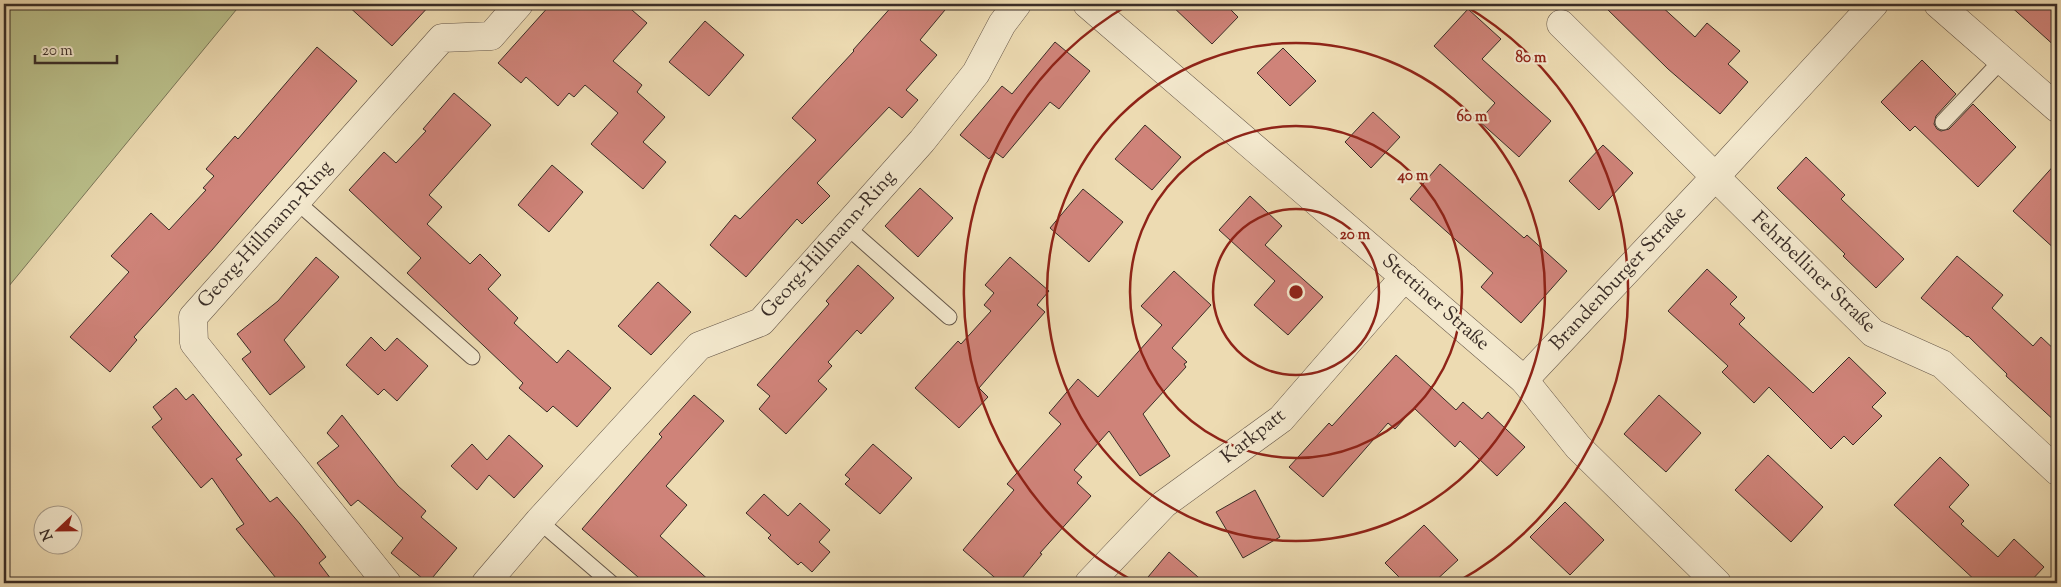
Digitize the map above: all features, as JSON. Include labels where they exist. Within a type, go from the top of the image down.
[{"type":"street","name":"Georg-Hillmann-Ring","points":[[387,583],[194,343],[193,317],[442,38],[491,36],[519,4]]},
{"type":"street","name":"Georg-Hillmann-Ring","points":[[486,583],[539,521],[699,346],[761,322],[922,141],[976,73],[1002,24],[1017,4]]},
{"type":"street","name":"Stettiner Straße","points":[[1088,4],[1524,380],[1578,447],[1717,583]]},
{"type":"street","name":"Brandenburger Straße","points":[[1524,380],[1874,4]]},
{"type":"street","points":[[1938,4],[2057,108]]},
{"type":"street","points":[[1561,24],[1715,177]]},
{"type":"street","name":"Fehrbelliner Straße","points":[[1715,177],[1873,333],[1942,364],[2057,471]]},
{"type":"street","name":"Karkpatt","points":[[1089,583],[1164,504],[1281,419],[1394,289],[1406,278]]},
{"type":"lane","points":[[1944,122],[2002,60]]},
{"type":"lane","points":[[296,201],[472,357]]},
{"type":"lane","points":[[846,226],[949,317]]},
{"type":"lane","points":[[539,521],[611,583]]},
{"type":"green space","points":[[4,4],[241,4],[4,292]]},
{"type":"building","points":[[346,4],[431,4],[392,46]]},
{"type":"building","points":[[551,4],[625,4],[647,23],[613,61],[642,85],[637,92],[665,117],[643,142],[666,162],[643,189],[591,144],[618,113],[585,85],[574,97],[569,93],[558,106],[526,77],[521,83],[498,63]]},
{"type":"building","points":[[894,4],[950,4],[920,40],[937,55],[906,90],[918,100],[902,118],[889,107],[817,183],[830,196],[802,224],[797,219],[746,277],[710,245],[735,215],[740,219],[816,140],[792,118],[854,51]]},
{"type":"building","points":[[1170,4],[1225,4],[1238,17],[1212,44]]},
{"type":"building","points":[[1602,4],[1659,4],[1695,37],[1707,23],[1740,51],[1728,64],[1748,82],[1720,114],[1668,69]]},
{"type":"building","points":[[2008,4],[2057,4],[2057,48]]},
{"type":"building","points":[[1468,9],[1501,39],[1482,59],[1551,121],[1519,157],[1479,121],[1495,103],[1434,46]]},
{"type":"building","points":[[705,21],[744,55],[709,96],[669,62]]},
{"type":"building","points":[[1055,42],[1090,71],[1059,109],[1050,102],[1003,158],[995,152],[989,159],[960,135],[1002,86],[1012,94]]},
{"type":"building","points":[[317,47],[357,81],[212,250],[134,337],[137,340],[110,372],[70,337],[129,272],[111,256],[151,213],[169,230],[206,190],[203,188],[214,176],[206,169],[235,136],[238,139]]},
{"type":"building","points":[[1283,48],[1316,81],[1290,106],[1257,73]]},
{"type":"building","points":[[1922,60],[1956,94],[1936,116],[1934,124],[1937,129],[1941,131],[1949,129],[1973,104],[2016,147],[1978,187],[1915,126],[1910,131],[1881,102]]},
{"type":"building","points":[[454,93],[491,125],[429,195],[442,207],[427,224],[470,264],[480,254],[501,275],[488,289],[518,318],[514,323],[557,363],[568,350],[611,388],[577,427],[553,406],[547,412],[519,388],[523,383],[407,273],[421,258],[349,190],[384,152],[396,163],[426,131],[423,129]]},
{"type":"building","points":[[1373,112],[1400,137],[1371,168],[1345,142]]},
{"type":"building","points":[[1145,125],[1181,157],[1152,190],[1115,159]]},
{"type":"building","points":[[1603,145],[1633,173],[1599,210],[1569,181]]},
{"type":"building","points":[[1806,157],[1845,195],[1841,199],[1904,259],[1876,288],[1843,256],[1845,254],[1777,188]]},
{"type":"building","points":[[2057,162],[2057,251],[2013,211]]},
{"type":"building","points":[[1440,164],[1524,238],[1527,235],[1567,271],[1521,323],[1481,287],[1493,273],[1410,199]]},
{"type":"building","points":[[552,165],[583,192],[549,232],[518,205]]},
{"type":"building","points":[[920,188],[953,218],[918,257],[885,226]]},
{"type":"building","points":[[1083,189],[1123,222],[1089,262],[1050,228]]},
{"type":"building","points":[[1250,196],[1282,226],[1265,245],[1323,297],[1288,335],[1254,305],[1275,281],[1219,230]]},
{"type":"building","points":[[1957,256],[2003,295],[1992,308],[2033,346],[2041,337],[2057,352],[2057,423],[2006,376],[2007,374],[1968,336],[1921,298]]},
{"type":"building","points":[[316,257],[339,277],[284,340],[305,367],[270,395],[242,359],[251,352],[237,334],[278,301]]},
{"type":"building","points":[[1010,257],[1049,291],[1037,305],[1045,312],[979,388],[988,397],[959,428],[915,388],[958,341],[961,344],[991,311],[984,305],[994,293],[985,285]]},
{"type":"building","points":[[858,265],[894,298],[861,334],[857,330],[828,362],[832,366],[818,381],[827,389],[786,434],[759,409],[770,396],[757,385],[829,304],[826,301]]},
{"type":"building","points":[[1707,269],[1737,297],[1730,304],[1745,318],[1739,324],[1813,393],[1849,357],[1886,393],[1872,407],[1882,416],[1853,445],[1844,436],[1831,449],[1769,387],[1754,403],[1722,372],[1728,366],[1668,311]]},
{"type":"building","points":[[1174,271],[1211,305],[1172,348],[1187,362],[1184,364],[1186,367],[1143,414],[1170,456],[1140,476],[1109,431],[1074,470],[1082,477],[1077,483],[1091,496],[1040,553],[1042,554],[1018,583],[1001,583],[963,550],[1014,490],[1007,484],[1061,424],[1049,413],[1078,379],[1098,397],[1162,325],[1141,306]]},
{"type":"building","points":[[658,282],[691,312],[651,355],[618,326]]},
{"type":"building","points":[[371,337],[385,351],[397,338],[428,366],[397,401],[384,389],[378,395],[346,365]]},
{"type":"building","points":[[1396,355],[1456,410],[1463,402],[1482,419],[1488,412],[1525,447],[1497,476],[1460,441],[1455,447],[1414,408],[1395,429],[1388,423],[1323,497],[1289,467],[1329,423],[1332,426]]},
{"type":"building","points":[[176,388],[186,400],[193,394],[242,455],[236,459],[270,502],[277,497],[300,524],[326,557],[319,563],[334,583],[280,583],[236,529],[244,524],[212,478],[201,488],[152,427],[162,419],[153,407]]},
{"type":"building","points":[[694,395],[724,421],[666,486],[687,505],[660,536],[712,583],[645,583],[582,529],[662,437],[659,434]]},
{"type":"building","points":[[1659,395],[1701,433],[1666,472],[1624,434]]},
{"type":"building","points":[[342,415],[398,486],[426,511],[421,517],[457,548],[428,583],[391,553],[403,538],[358,500],[351,506],[317,463],[339,446],[327,433]]},
{"type":"building","points":[[509,435],[543,466],[514,498],[489,475],[477,490],[451,466],[472,444],[487,460]]},
{"type":"building","points":[[873,444],[912,478],[880,514],[845,484],[850,479],[845,475]]},
{"type":"building","points":[[1768,455],[1823,507],[1791,542],[1735,490]]},
{"type":"building","points":[[1940,457],[1969,485],[1949,507],[1964,521],[1961,524],[1998,557],[2014,539],[2044,567],[2029,583],[1978,583],[1894,505]]},
{"type":"building","points":[[1255,490],[1280,537],[1243,558],[1216,512]]},
{"type":"building","points":[[764,494],[788,516],[800,503],[830,530],[819,542],[830,552],[812,572],[801,562],[798,565],[768,538],[771,535],[746,513]]},
{"type":"building","points":[[1565,502],[1604,540],[1570,575],[1530,537]]},
{"type":"building","points":[[1424,525],[1458,560],[1433,583],[1405,583],[1385,563]]},
{"type":"building","points":[[1169,552],[1205,583],[1143,583]]}]
